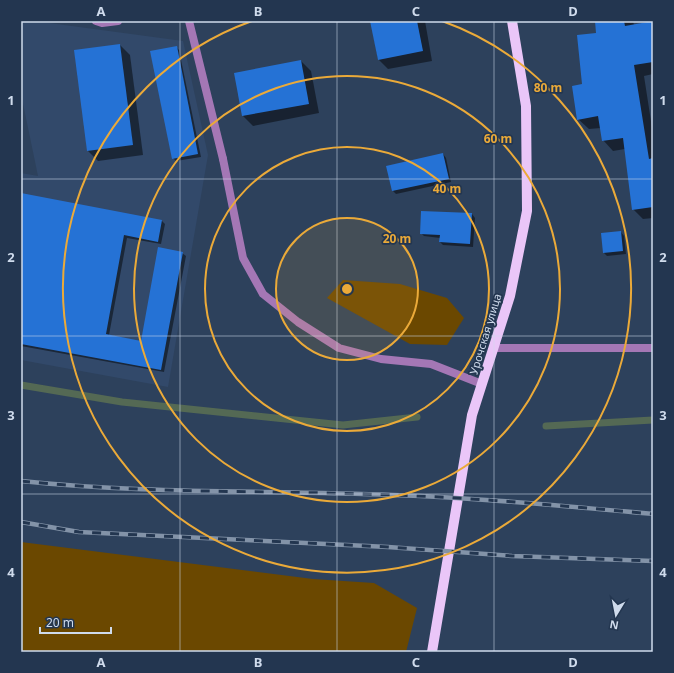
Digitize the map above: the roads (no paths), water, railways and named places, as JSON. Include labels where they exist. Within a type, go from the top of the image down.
[{"type":"main road","name":"Урочская улица","points":[[432,652],[472,415],[510,296],[527,211],[526,106],[512,21]]},
{"type":"street","points":[[96,21],[118,21]]},
{"type":"street","points":[[189,21],[223,159],[243,258],[263,294],[298,322],[339,348],[381,359],[431,364],[482,384]]},
{"type":"street","points":[[493,348],[653,348]]},
{"type":"waterway","points":[[21,385],[122,402],[343,425],[417,417]]},
{"type":"waterway","points":[[546,426],[653,420]]},
{"type":"railway","points":[[21,481],[160,490],[426,496],[653,514]]},
{"type":"railway","points":[[21,522],[79,532],[388,547],[512,556],[653,561]]}]
